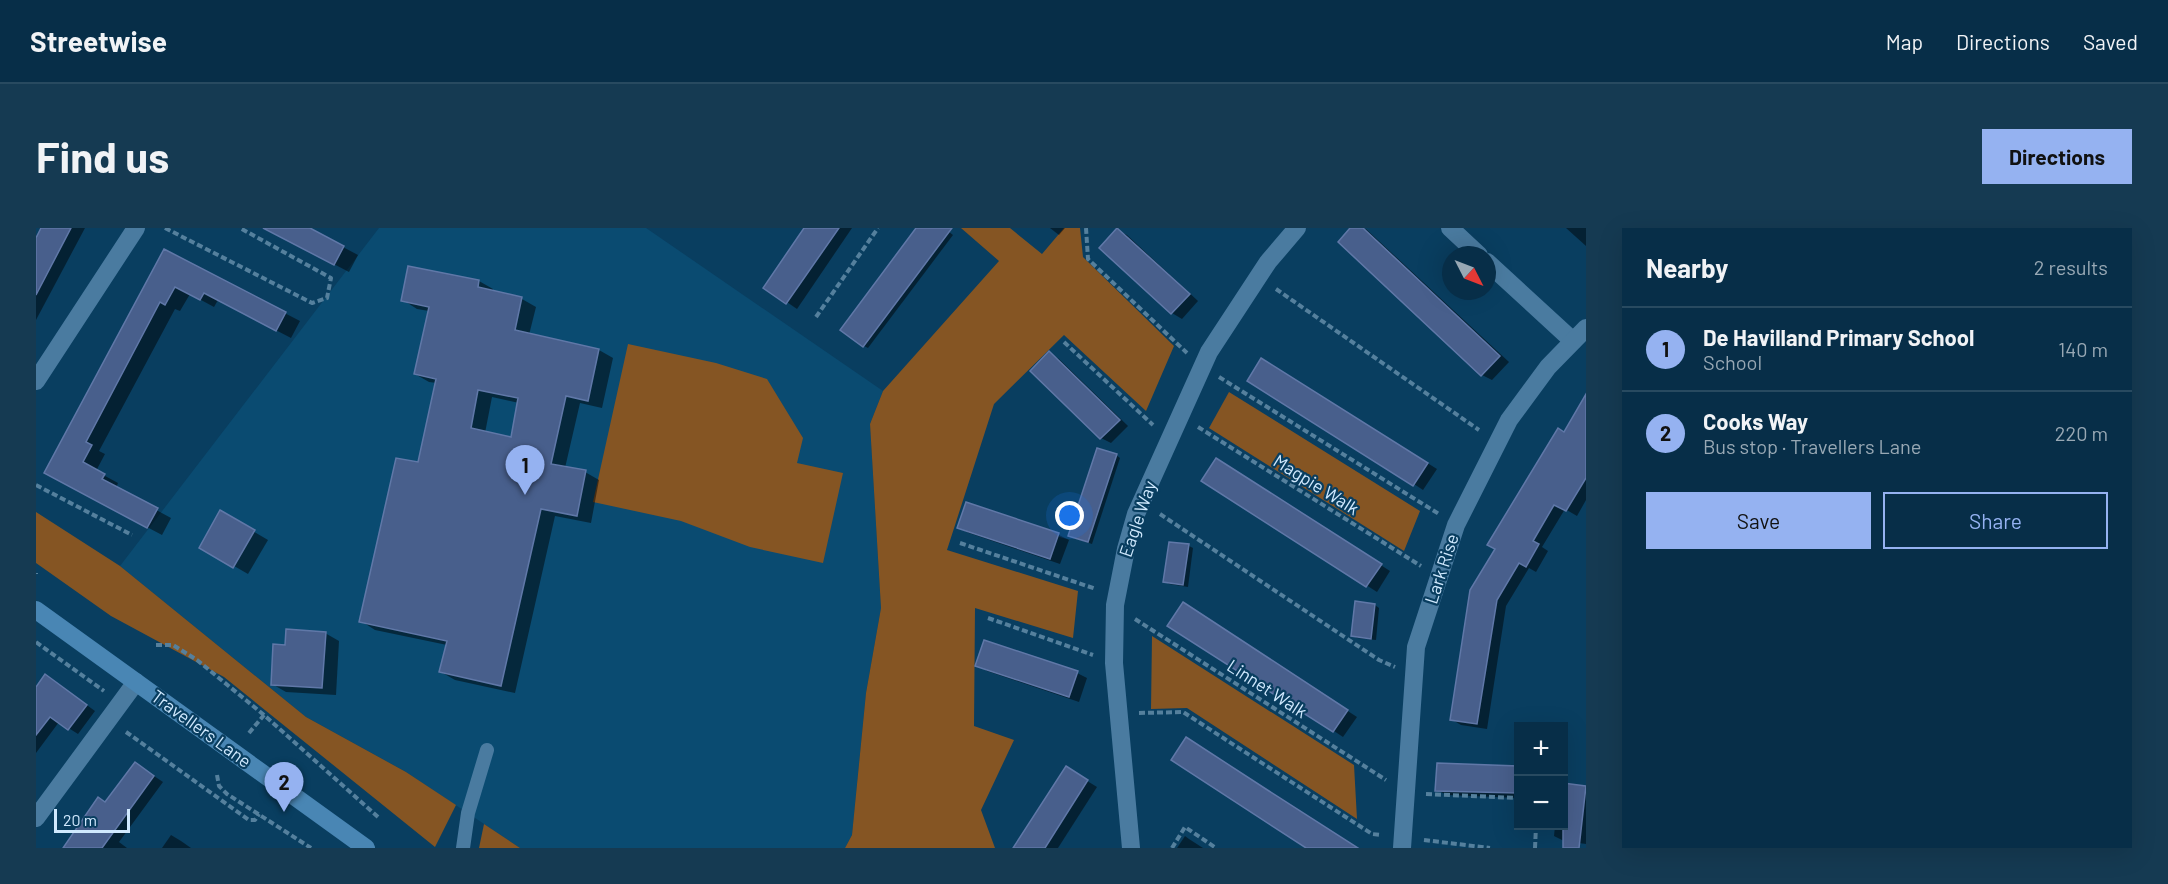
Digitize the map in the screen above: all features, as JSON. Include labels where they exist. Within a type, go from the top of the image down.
[{"type":"street","points":[[36,381],[136,228]]},
{"type":"street","name":"Eagle Way","points":[[1131,848],[1114,663],[1115,601],[1126,549],[1142,501],[1209,352],[1258,276],[1297,228]]},
{"type":"street","points":[[1450,228],[1469,246]]},
{"type":"street","points":[[1496,269],[1579,335]]},
{"type":"street","name":"Lark Rise","points":[[1403,843],[1416,647],[1456,525],[1509,420],[1548,366],[1579,335]]},
{"type":"street","name":"Travellers Lane","points":[[36,610],[366,848]]},
{"type":"street","points":[[36,818],[43,794],[136,682]]},
{"type":"lane","points":[[463,848],[468,813],[487,750]]},
{"type":"path","points":[[165,228],[312,303],[327,297],[331,278],[240,228]]},
{"type":"path","points":[[816,316],[878,228]]},
{"type":"path","points":[[1086,228],[1088,259],[1202,367],[1456,525]]},
{"type":"path","points":[[1258,276],[1497,443]]},
{"type":"path","points":[[1064,342],[1169,440]]},
{"type":"path","name":"Magpie Walk","points":[[1179,416],[1439,578]]},
{"type":"path","points":[[36,485],[132,535]]},
{"type":"path","points":[[1142,501],[1379,660],[1414,677]]},
{"type":"path","name":"Linnet Walk","points":[[960,543],[1115,601],[1406,793]]},
{"type":"path","points":[[988,618],[1114,663]]},
{"type":"path","points":[[156,645],[173,645],[197,660],[264,715],[380,818]]},
{"type":"path","points":[[1118,714],[1183,712],[1372,834],[1403,843],[1490,848]]},
{"type":"path","points":[[249,733],[264,715]]},
{"type":"path","points":[[122,728],[249,820],[255,820],[259,814]]},
{"type":"path","points":[[217,775],[219,786],[227,794],[311,848]]},
{"type":"path","points":[[1406,793],[1514,798]]},
{"type":"path","points":[[1172,848],[1185,827],[1216,848]]},
{"type":"path","points":[[1535,848],[1536,830]]},
{"type":"shaded area","points":[[379,228],[646,228],[883,391],[870,424],[881,608],[866,693],[852,835],[845,848],[520,848],[406,772],[306,717],[120,566]]},
{"type":"shaded area","points":[[961,228],[1010,228],[1042,254],[1064,228],[1080,228],[1083,257],[1174,346],[1146,411],[1064,335],[994,404],[947,550],[1078,591],[1073,638],[975,608],[974,726],[1014,740],[981,810],[995,848],[845,848],[852,835],[866,693],[881,608],[870,424],[883,391],[999,261]]},
{"type":"shaded area","points":[[628,344],[716,363],[767,379],[803,438],[797,463],[843,473],[823,563],[750,547],[681,521],[593,502]]},
{"type":"shaded area","points":[[1229,392],[1420,511],[1404,551],[1209,428]]},
{"type":"shaded area","points":[[36,512],[120,566],[306,717],[406,772],[456,805],[435,847],[224,677],[111,616],[36,563]]},
{"type":"shaded area","points":[[1152,636],[1354,765],[1357,819],[1187,708],[1151,709]]},
{"type":"shaded area","points":[[484,824],[520,848],[479,848]]},
{"type":"building","points":[[41,228],[71,228],[36,295],[36,238]]},
{"type":"building","points":[[263,228],[310,228],[344,246],[334,265]]},
{"type":"building","points":[[804,228],[839,228],[786,304],[763,288]]},
{"type":"building","points":[[916,228],[952,228],[863,347],[840,330]]},
{"type":"building","points":[[1117,228],[1190,294],[1171,314],[1099,248]]},
{"type":"building","points":[[1350,228],[1363,228],[1500,356],[1481,376],[1338,242]]},
{"type":"building","points":[[164,249],[286,312],[276,331],[204,293],[200,300],[175,287],[165,305],[160,302],[86,442],[92,445],[83,462],[105,474],[102,479],[158,508],[147,528],[44,473]]},
{"type":"building","points":[[408,266],[479,280],[478,287],[522,297],[515,330],[599,349],[588,401],[566,396],[551,464],[586,470],[577,516],[541,509],[501,686],[439,672],[447,641],[359,622],[396,458],[418,462],[436,379],[414,374],[429,307],[401,301]],"holes":[[[478,390],[518,398],[511,437],[471,428]]]},
{"type":"building","points":[[1049,351],[1120,420],[1100,439],[1030,371]]},
{"type":"building","points":[[1261,358],[1428,463],[1413,486],[1247,381]]},
{"type":"building","points":[[1586,394],[1586,478],[1566,511],[1554,505],[1533,541],[1539,544],[1526,567],[1519,563],[1497,600],[1477,724],[1450,720],[1470,590],[1495,549],[1487,545],[1558,428],[1564,432]]},
{"type":"building","points":[[1097,448],[1117,454],[1088,542],[1068,536]]},
{"type":"building","points":[[1216,458],[1382,564],[1366,587],[1201,481]]},
{"type":"building","points":[[966,502],[1059,533],[1050,559],[957,528]]},
{"type":"building","points":[[220,510],[255,530],[233,568],[199,548]]},
{"type":"building","points":[[1169,542],[1189,544],[1183,585],[1163,582]]},
{"type":"building","points":[[1355,601],[1375,604],[1371,639],[1351,636]]},
{"type":"building","points":[[1183,602],[1348,710],[1333,732],[1167,626]]},
{"type":"building","points":[[286,629],[326,632],[322,688],[271,685],[273,644],[285,645]]},
{"type":"building","points":[[984,640],[1078,671],[1069,697],[975,666]]},
{"type":"building","points":[[45,674],[87,705],[68,730],[50,717],[36,735],[36,687]]},
{"type":"building","points":[[1186,737],[1358,848],[1306,848],[1171,760]]},
{"type":"building","points":[[135,762],[154,776],[102,848],[63,848],[98,797],[105,802]]},
{"type":"building","points":[[1437,763],[1514,766],[1514,793],[1435,791]]},
{"type":"building","points":[[1066,766],[1088,780],[1045,848],[1013,848]]},
{"type":"building","points":[[1568,784],[1586,786],[1579,848],[1563,848],[1563,830],[1568,830]]},
{"type":"place","name":"De Havilland Primary School","points":[[525,495]]},
{"type":"place","name":"Cooks Way","points":[[284,812]]}]
